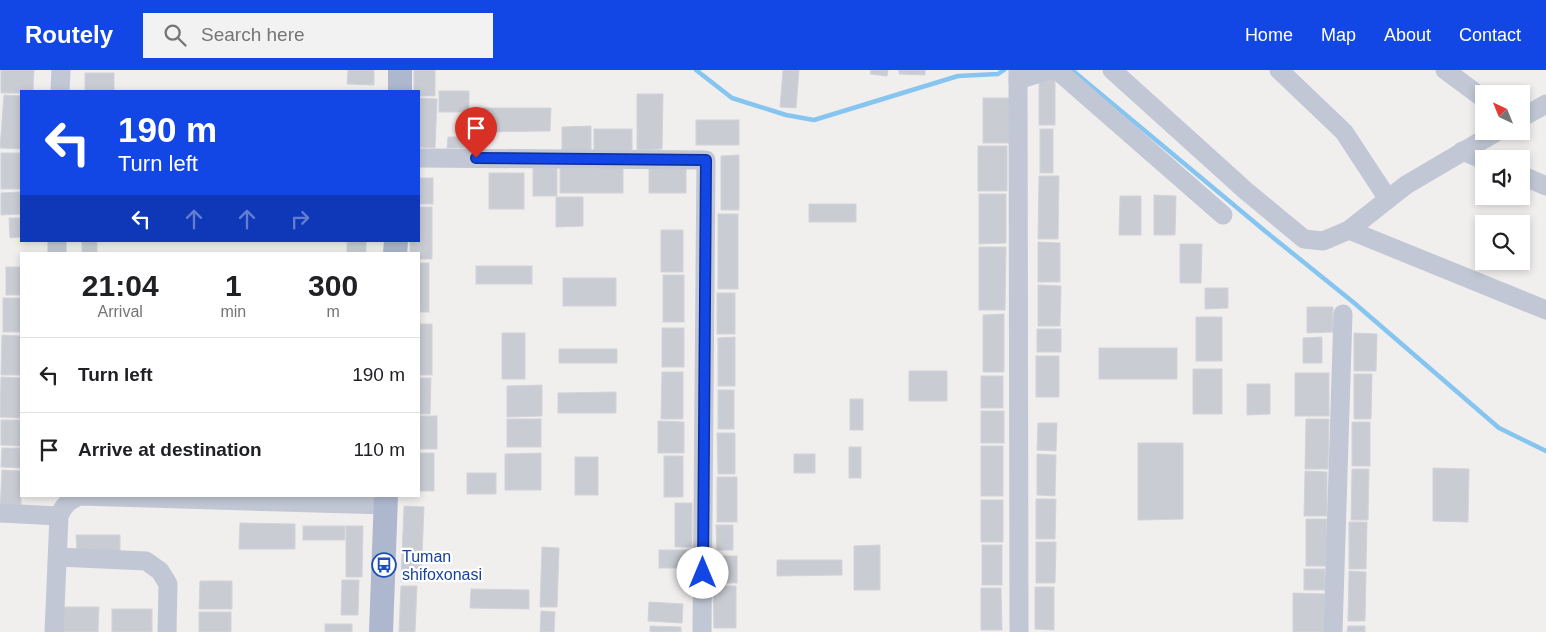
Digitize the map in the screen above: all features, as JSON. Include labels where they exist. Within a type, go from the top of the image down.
[{"type":"main road","points":[[400,70],[400,90]]},
{"type":"main road","points":[[381,632],[386,501]]},
{"type":"street","points":[[60,90],[61,70]]},
{"type":"street","points":[[1019,632],[1017,75],[1050,70]]},
{"type":"street","points":[[1057,70],[1223,215]]},
{"type":"street","points":[[1112,70],[1246,191],[1304,239],[1323,241],[1349,230],[1406,185],[1482,140]]},
{"type":"street","points":[[1279,70],[1344,132],[1388,199]]},
{"type":"street","points":[[1445,70],[1475,92]]},
{"type":"street","points":[[1530,113],[1546,104]]},
{"type":"street","points":[[1462,151],[1475,156]]},
{"type":"street","points":[[420,158],[706,160],[702,632]]},
{"type":"street","points":[[1530,179],[1546,186]]},
{"type":"street","points":[[1349,230],[1546,310]]},
{"type":"street","points":[[1333,632],[1343,314]]},
{"type":"street","points":[[0,513],[64,504],[77,497]]},
{"type":"street","points":[[140,497],[386,501]]},
{"type":"street","points":[[54,632],[58,557],[64,504]]},
{"type":"street","points":[[58,557],[146,561],[160,571],[168,584],[167,632]]},
{"type":"building","points":[[1,70],[34,70],[33,90],[20,90],[20,93],[1,93]]},
{"type":"building","points":[[348,70],[374,70],[374,85],[347,84]]},
{"type":"building","points":[[414,70],[435,70],[435,96],[420,96],[420,90],[414,90]]},
{"type":"building","points":[[783,70],[799,70],[796,108],[780,107]]},
{"type":"building","points":[[871,70],[888,70],[887,76],[870,74]]},
{"type":"building","points":[[899,70],[925,70],[925,75],[899,74]]},
{"type":"building","points":[[85,73],[114,73],[114,90],[85,90]]},
{"type":"building","points":[[1039,76],[1055,76],[1055,125],[1039,125]]},
{"type":"building","points":[[439,91],[469,91],[469,112],[439,112]]},
{"type":"building","points":[[637,94],[663,94],[662,149],[637,150]]},
{"type":"building","points":[[4,95],[20,96],[20,149],[0,148]]},
{"type":"building","points":[[420,98],[437,99],[435,148],[420,147]]},
{"type":"building","points":[[983,98],[1011,98],[1011,143],[983,143]]},
{"type":"building","points":[[482,108],[551,108],[550,131],[482,132]]},
{"type":"building","points":[[696,120],[739,120],[739,145],[696,145]]},
{"type":"building","points":[[591,126],[591,151],[562,151],[562,127]]},
{"type":"building","points":[[594,129],[632,129],[632,150],[594,150]]},
{"type":"building","points":[[1040,129],[1053,129],[1053,173],[1040,173]]},
{"type":"building","points":[[448,137],[478,137],[478,148],[447,148]]},
{"type":"building","points":[[978,146],[1007,146],[1007,191],[978,191]]},
{"type":"building","points":[[1,153],[20,153],[20,189],[1,189]]},
{"type":"building","points":[[739,155],[739,210],[721,210],[721,156]]},
{"type":"building","points":[[533,168],[557,168],[557,196],[533,196]]},
{"type":"building","points":[[560,168],[623,168],[623,193],[560,193]]},
{"type":"building","points":[[649,168],[686,168],[686,193],[649,193]]},
{"type":"building","points":[[489,173],[524,173],[524,209],[489,209]]},
{"type":"building","points":[[1039,176],[1059,176],[1058,239],[1038,239]]},
{"type":"building","points":[[420,178],[433,178],[433,204],[420,204]]},
{"type":"building","points":[[20,192],[20,214],[1,215],[1,193]]},
{"type":"building","points":[[979,194],[1006,194],[1006,243],[979,244]]},
{"type":"building","points":[[1154,195],[1176,196],[1175,235],[1154,235]]},
{"type":"building","points":[[1120,196],[1141,196],[1141,235],[1119,235]]},
{"type":"building","points":[[556,197],[583,197],[583,226],[556,227]]},
{"type":"building","points":[[809,204],[856,204],[856,222],[809,222]]},
{"type":"building","points":[[420,207],[432,207],[432,259],[420,259],[420,252],[410,252],[410,242],[420,242]]},
{"type":"building","points":[[718,214],[738,214],[738,289],[718,289]]},
{"type":"building","points":[[9,218],[20,218],[20,237],[10,238]]},
{"type":"building","points":[[661,230],[683,230],[683,272],[661,272]]},
{"type":"building","points":[[82,242],[97,242],[97,252],[82,252]]},
{"type":"building","points":[[347,242],[366,242],[366,252],[347,252]]},
{"type":"building","points":[[1038,242],[1060,243],[1060,282],[1038,282]]},
{"type":"building","points":[[1180,244],[1202,244],[1201,283],[1180,283]]},
{"type":"building","points":[[979,247],[1006,247],[1005,310],[979,310]]},
{"type":"building","points":[[420,263],[429,263],[429,312],[420,312]]},
{"type":"building","points":[[476,266],[532,266],[532,284],[476,284]]},
{"type":"building","points":[[6,267],[20,267],[20,295],[6,295]]},
{"type":"building","points":[[663,275],[684,275],[684,322],[663,322]]},
{"type":"building","points":[[563,278],[616,278],[616,306],[563,306]]},
{"type":"building","points":[[1038,285],[1061,286],[1060,326],[1038,326]]},
{"type":"building","points":[[1205,288],[1228,288],[1228,308],[1205,309]]},
{"type":"building","points":[[717,293],[735,293],[735,334],[717,334]]},
{"type":"building","points":[[3,298],[20,298],[20,332],[3,332]]},
{"type":"building","points":[[1307,307],[1333,307],[1333,332],[1307,333]]},
{"type":"building","points":[[1004,314],[1004,372],[983,372],[983,315]]},
{"type":"building","points":[[1196,317],[1222,317],[1222,361],[1196,361]]},
{"type":"building","points":[[420,324],[432,324],[432,375],[420,375]]},
{"type":"building","points":[[662,328],[684,328],[684,367],[662,367]]},
{"type":"building","points":[[1037,329],[1061,329],[1061,352],[1037,352]]},
{"type":"building","points":[[502,333],[525,333],[525,379],[502,379]]},
{"type":"building","points":[[1354,333],[1377,334],[1376,371],[1354,371]]},
{"type":"building","points":[[2,335],[20,336],[20,375],[1,375]]},
{"type":"building","points":[[735,337],[735,386],[718,386],[718,338]]},
{"type":"building","points":[[1322,337],[1322,363],[1303,363],[1303,338]]},
{"type":"building","points":[[1099,348],[1177,348],[1177,379],[1099,379]]},
{"type":"building","points":[[559,349],[617,349],[617,363],[559,363]]},
{"type":"building","points":[[1036,356],[1059,356],[1059,397],[1036,397]]},
{"type":"building","points":[[1193,369],[1222,369],[1222,414],[1193,414]]},
{"type":"building","points":[[909,371],[947,371],[947,401],[909,401]]},
{"type":"building","points":[[662,372],[683,372],[683,419],[661,419]]},
{"type":"building","points":[[1295,373],[1329,373],[1329,416],[1295,416]]},
{"type":"building","points":[[1354,374],[1372,374],[1371,419],[1354,419]]},
{"type":"building","points":[[981,376],[1003,376],[1003,408],[981,408]]},
{"type":"building","points":[[1,377],[20,378],[20,418],[0,417]]},
{"type":"building","points":[[420,378],[431,378],[430,414],[420,414]]},
{"type":"building","points":[[1247,384],[1270,384],[1270,414],[1247,415]]},
{"type":"building","points":[[542,385],[542,416],[507,417],[507,386]]},
{"type":"building","points":[[718,390],[734,390],[734,429],[718,429]]},
{"type":"building","points":[[616,392],[616,413],[558,413],[558,393]]},
{"type":"building","points":[[850,399],[863,399],[863,430],[850,430]]},
{"type":"building","points":[[981,411],[1004,411],[1004,443],[981,443]]},
{"type":"building","points":[[420,416],[437,416],[437,449],[420,449]]},
{"type":"building","points":[[507,419],[541,419],[541,447],[507,447]]},
{"type":"building","points":[[1306,419],[1329,419],[1328,469],[1305,469]]},
{"type":"building","points":[[1,420],[20,420],[20,446],[1,445]]},
{"type":"building","points":[[658,421],[684,422],[684,453],[658,453]]},
{"type":"building","points":[[1352,422],[1370,422],[1370,466],[1352,466]]},
{"type":"building","points":[[1038,423],[1057,423],[1056,451],[1037,450]]},
{"type":"building","points":[[717,433],[735,433],[735,474],[718,474]]},
{"type":"building","points":[[1138,443],[1183,443],[1183,519],[1138,520]]},
{"type":"building","points":[[981,446],[1003,446],[1003,496],[981,496]]},
{"type":"building","points":[[849,447],[861,447],[861,478],[849,478]]},
{"type":"building","points":[[2,448],[20,448],[20,468],[1,467]]},
{"type":"building","points":[[420,453],[434,453],[434,491],[420,491]]},
{"type":"building","points":[[541,453],[541,490],[505,490],[505,454]]},
{"type":"building","points":[[794,454],[815,454],[815,473],[794,473]]},
{"type":"building","points":[[1037,454],[1056,455],[1055,496],[1037,495]]},
{"type":"building","points":[[664,456],[683,456],[683,497],[664,497]]},
{"type":"building","points":[[575,457],[598,457],[598,495],[575,495]]},
{"type":"building","points":[[1433,468],[1469,469],[1468,522],[1433,521]]},
{"type":"building","points":[[1352,469],[1369,469],[1368,520],[1351,520]]},
{"type":"building","points":[[2,470],[20,471],[21,513],[0,513]]},
{"type":"building","points":[[1305,471],[1327,472],[1327,516],[1304,516]]},
{"type":"building","points":[[467,473],[496,473],[496,494],[467,494]]},
{"type":"building","points":[[717,477],[737,477],[737,522],[717,522]]},
{"type":"building","points":[[1036,499],[1056,499],[1055,539],[1036,539]]},
{"type":"building","points":[[981,500],[1003,500],[1003,542],[981,542]]},
{"type":"building","points":[[675,503],[692,503],[692,547],[675,547]]},
{"type":"building","points":[[404,506],[424,507],[421,582],[401,581]]},
{"type":"building","points":[[1306,519],[1327,519],[1326,566],[1306,566]]},
{"type":"building","points":[[1349,522],[1367,522],[1366,569],[1349,569]]},
{"type":"building","points":[[240,523],[295,524],[295,549],[239,549]]},
{"type":"building","points":[[716,525],[733,525],[733,550],[717,550]]},
{"type":"building","points":[[303,526],[345,526],[345,540],[303,540]]},
{"type":"building","points":[[346,526],[363,526],[362,577],[346,577]]},
{"type":"building","points":[[76,535],[120,535],[120,554],[77,554]]},
{"type":"building","points":[[1036,542],[1056,542],[1055,583],[1036,583]]},
{"type":"building","points":[[880,545],[880,590],[854,590],[854,546]]},
{"type":"building","points":[[982,545],[1002,545],[1002,585],[982,585]]},
{"type":"building","points":[[542,547],[559,548],[557,607],[540,607]]},
{"type":"building","points":[[659,550],[690,550],[690,568],[659,568]]},
{"type":"building","points":[[713,556],[737,556],[737,583],[713,583]]},
{"type":"building","points":[[777,560],[842,560],[842,575],[777,576]]},
{"type":"building","points":[[1304,569],[1325,569],[1325,590],[1304,590]]},
{"type":"building","points":[[1349,571],[1366,572],[1365,621],[1348,621]]},
{"type":"building","points":[[342,580],[359,580],[358,615],[341,615]]},
{"type":"building","points":[[200,581],[232,581],[232,609],[199,609]]},
{"type":"building","points":[[401,586],[417,586],[415,632],[399,632]]},
{"type":"building","points":[[713,586],[736,586],[736,628],[714,628]]},
{"type":"building","points":[[1035,587],[1054,587],[1054,630],[1035,629]]},
{"type":"building","points":[[981,588],[1001,588],[1002,630],[981,630]]},
{"type":"building","points":[[471,589],[529,590],[529,609],[470,608]]},
{"type":"building","points":[[1293,593],[1325,594],[1324,632],[1293,632]]},
{"type":"building","points":[[649,602],[683,604],[682,623],[648,621]]},
{"type":"building","points":[[63,607],[99,607],[98,632],[62,632]]},
{"type":"building","points":[[112,609],[152,609],[152,632],[112,632]]},
{"type":"building","points":[[541,611],[555,612],[554,632],[540,632]]},
{"type":"building","points":[[199,612],[231,612],[231,632],[199,632]]},
{"type":"building","points":[[325,624],[352,624],[352,632],[325,632]]},
{"type":"building","points":[[650,626],[681,627],[681,632],[650,632]]},
{"type":"building","points":[[1348,626],[1365,626],[1365,632],[1347,632]]},
{"type":"waterway","points":[[696,70],[732,98],[786,115],[814,120],[958,76],[998,74],[1004,70]]},
{"type":"waterway","points":[[1072,70],[1353,302],[1499,428],[1546,451]]},
{"type":"place","name":"Tuman shifoxonasi","points":[[384,565]]},
{"type":"route","points":[[476,158],[706,160],[703,573]]}]
